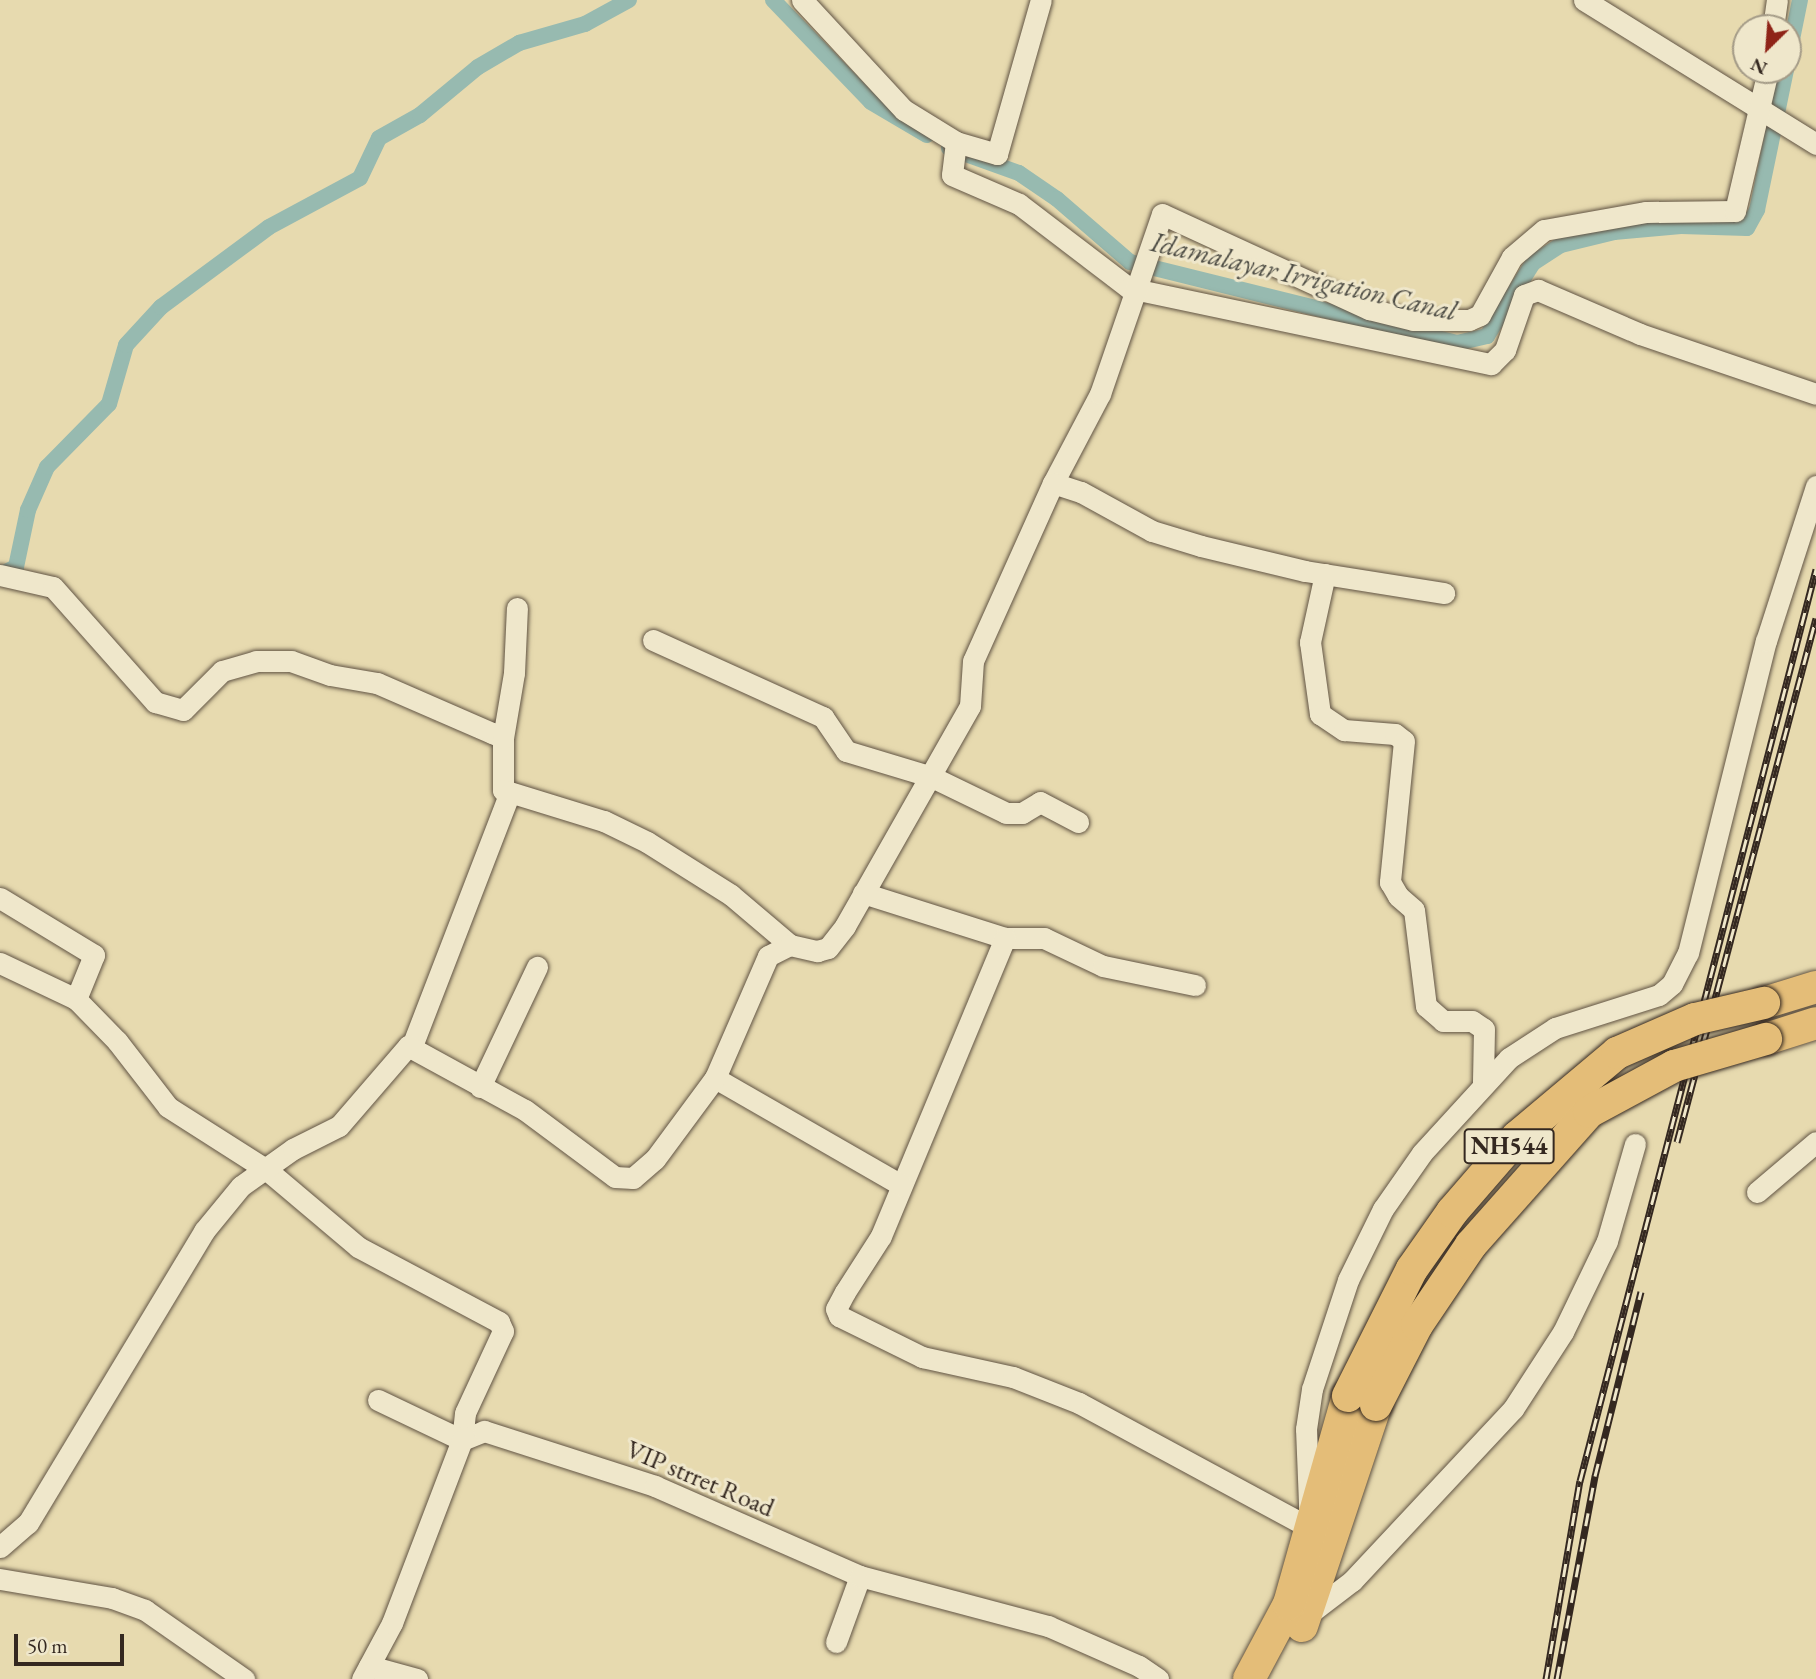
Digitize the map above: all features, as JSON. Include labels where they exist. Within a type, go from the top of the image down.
[{"type":"highway","name":"NH544","points":[[1275,1679],[1306,1616],[1380,1324],[1412,1269],[1452,1212],[1517,1137],[1618,1053],[1695,1020],[1816,987]]},
{"type":"highway","name":"NH544","points":[[1249,1679],[1289,1604],[1310,1528],[1362,1401],[1471,1245],[1589,1112],[1674,1066],[1816,1023]]},
{"type":"street","points":[[802,0],[904,110],[956,151],[997,154],[1041,0]]},
{"type":"street","points":[[1584,0],[1764,115],[1807,139]]},
{"type":"street","points":[[517,608],[514,673],[503,738],[501,782],[509,794],[604,821],[647,842],[731,895],[790,945],[817,951],[828,948],[932,777],[970,706],[973,661],[1053,483],[1100,394],[1147,251],[1162,214],[1369,309],[1413,320],[1469,320],[1480,315],[1512,257],[1544,230],[1646,212],[1735,211],[1764,115],[1767,84]]},
{"type":"street","points":[[956,151],[952,175],[1019,204],[1122,285],[1343,336],[1491,364],[1505,350],[1524,295],[1538,290],[1640,334],[1816,394]]},
{"type":"street","points":[[1053,483],[1081,492],[1152,531],[1325,574],[1444,593]]},
{"type":"street","points":[[1005,938],[975,1018],[874,1250],[836,1309],[846,1323],[922,1357],[1013,1377],[1079,1403],[1310,1528],[1308,1408],[1320,1357],[1348,1280],[1383,1209],[1422,1153],[1482,1083],[1530,1040],[1555,1028],[1644,1003],[1672,984],[1688,953],[1766,640],[1816,486]]},
{"type":"street","points":[[1325,574],[1310,642],[1320,714],[1344,730],[1395,734],[1404,741],[1390,881],[1398,896],[1414,910],[1426,1006],[1443,1021],[1472,1021],[1483,1030],[1482,1083]]},
{"type":"street","points":[[0,575],[52,587],[155,702],[184,710],[222,671],[256,661],[291,661],[330,675],[377,683],[503,738]]},
{"type":"street","points":[[653,640],[823,717],[846,751],[932,777],[1006,813],[1022,813],[1040,802],[1078,821]]},
{"type":"street","points":[[0,1547],[28,1522],[204,1231],[241,1186],[267,1170],[292,1149],[339,1126],[412,1046],[509,794]]},
{"type":"street","points":[[863,893],[1005,938],[1031,935],[1103,966],[1195,985]]},
{"type":"street","points":[[0,898],[94,955],[76,999]]},
{"type":"street","points":[[412,1046],[526,1111],[615,1177],[633,1178],[655,1159],[715,1078],[768,956],[790,945]]},
{"type":"street","points":[[0,962],[76,999],[117,1041],[168,1107],[267,1170],[358,1247],[499,1322],[503,1331],[465,1413],[462,1440],[392,1623],[365,1673],[417,1679]]},
{"type":"street","points":[[480,1087],[537,967]]},
{"type":"street","points":[[715,1078],[901,1185]]},
{"type":"street","points":[[1757,1192],[1816,1142]]},
{"type":"street","points":[[1306,1616],[1352,1581],[1513,1409],[1563,1332],[1607,1241],[1635,1144]]},
{"type":"street","points":[[377,1399],[462,1440]]},
{"type":"street","name":"VIP strret Road","points":[[462,1440],[484,1431],[655,1486],[860,1576],[1048,1626],[1139,1666],[1158,1679]]},
{"type":"street","points":[[836,1642],[860,1576]]},
{"type":"street","points":[[0,1579],[112,1598],[145,1610],[244,1679]]},
{"type":"waterway","points":[[0,575],[16,567],[28,510],[47,467],[109,404],[126,345],[161,307],[269,227],[360,178],[379,138],[420,115],[478,67],[519,43],[585,24],[629,0]]},
{"type":"waterway","name":"Idamalayar Irrigation Canal","points":[[773,0],[871,102],[927,135]]},
{"type":"waterway","name":"Idamalayar Irrigation Canal","points":[[1797,14],[1800,0]]},
{"type":"waterway","name":"Idamalayar Irrigation Canal","points":[[949,148],[1019,173],[1057,199],[1130,262],[1457,343],[1487,336],[1533,263],[1561,245],[1614,232],[1681,226],[1747,228],[1757,210],[1783,84]]},
{"type":"railway","points":[[1546,1679],[1580,1481],[1816,569]]},
{"type":"railway","points":[[1677,1142],[1816,618]]},
{"type":"railway","points":[[1557,1679],[1595,1476],[1641,1292]]}]
